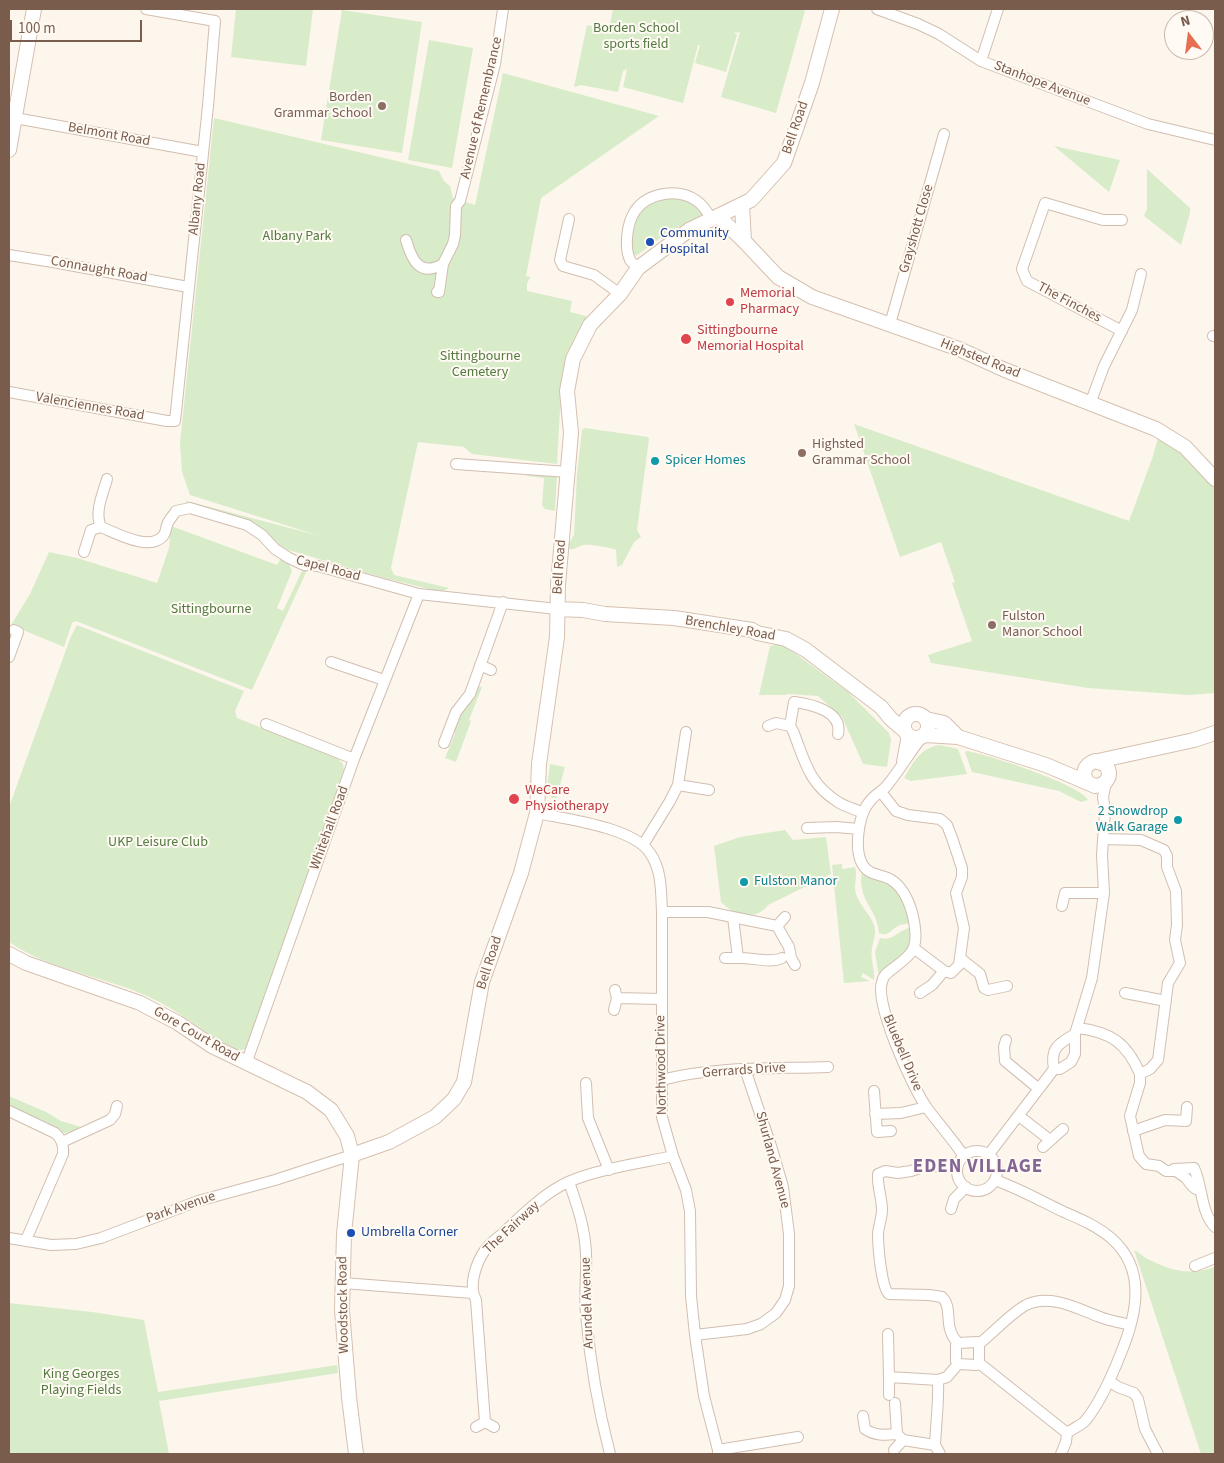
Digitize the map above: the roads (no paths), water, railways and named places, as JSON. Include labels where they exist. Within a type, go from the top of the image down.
[{"type":"street","points":[[9,150],[34,9]]},
{"type":"street","points":[[146,9],[172,11]]},
{"type":"street","name":"Avenue of Remembrance","points":[[437,292],[439,292],[441,285],[443,264],[453,244],[456,206],[460,201],[495,64],[503,9]]},
{"type":"street","name":"Bell Road","points":[[352,1155],[389,1142],[435,1117],[454,1100],[464,1082],[482,982],[521,873],[537,813],[539,764],[557,637],[557,609],[571,433],[567,391],[573,359],[590,325],[620,294],[638,268],[690,230],[742,205],[757,195],[784,163],[812,83],[832,9]]},
{"type":"street","name":"Stanhope Avenue","points":[[877,9],[918,24],[981,61],[1148,124],[1215,140]]},
{"type":"street","points":[[981,61],[998,9]]},
{"type":"street","name":"Albany Road","points":[[172,11],[215,21],[175,421],[172,422]]},
{"type":"street","name":"Belmont Road","points":[[15,118],[203,152]]},
{"type":"street","name":"Grayshott Close","points":[[890,324],[944,134]]},
{"type":"street","points":[[638,268],[631,262],[629,254],[629,228],[635,211],[648,200],[671,194],[688,196],[715,217]]},
{"type":"street","name":"The Finches","points":[[1122,220],[1103,220],[1045,203],[1022,269],[1027,281],[1122,331]]},
{"type":"street","points":[[742,205],[744,241]]},
{"type":"street","name":"Highsted Road","points":[[715,217],[744,241],[778,277],[812,297],[959,349],[1090,404],[1156,429],[1186,447],[1215,480]]},
{"type":"street","points":[[569,219],[560,260],[563,266],[594,275],[620,294]]},
{"type":"street","points":[[406,240],[414,261],[424,269],[434,269],[443,264]]},
{"type":"street","name":"Connaught Road","points":[[9,255],[188,287]]},
{"type":"street","points":[[1090,404],[1104,366],[1132,310],[1141,274]]},
{"type":"street","name":"Valenciennes Road","points":[[9,392],[172,422]]},
{"type":"street","points":[[456,464],[568,472]]},
{"type":"street","points":[[84,552],[91,530],[101,526],[98,519],[107,478]]},
{"type":"street","name":"Capel Road","points":[[101,526],[116,534],[146,543],[157,541],[164,535],[176,511],[190,508],[247,525],[262,535],[275,549],[304,565],[318,566],[419,594],[557,609]]},
{"type":"street","name":"Whitehall Road","points":[[246,1064],[354,759],[419,594]]},
{"type":"street","points":[[444,744],[456,712],[470,694],[503,602]]},
{"type":"street","name":"Brenchley Road","points":[[557,609],[674,618],[752,630],[786,639],[806,650],[881,707],[906,733]]},
{"type":"street","points":[[9,657],[18,632],[14,630]]},
{"type":"street","points":[[330,662],[384,680]]},
{"type":"street","points":[[480,665],[491,670]]},
{"type":"street","points":[[838,734],[839,727],[836,720],[821,708],[794,702],[790,726],[806,768],[819,787],[839,803],[863,813]]},
{"type":"street","name":"Brenchley Road","points":[[881,707],[908,717]]},
{"type":"street","points":[[902,763],[906,733],[904,724],[908,717],[915,714],[926,719],[944,723],[958,737]]},
{"type":"street","points":[[881,792],[896,811],[908,816],[938,818],[947,825],[962,868],[962,877],[956,893],[964,928],[959,965],[951,973],[944,971],[915,949],[916,937],[910,907],[897,884],[890,879],[872,874],[865,869],[860,860],[859,829],[863,813],[870,801],[889,784],[902,763],[923,736],[928,726],[926,719]]},
{"type":"street","points":[[768,726],[776,723],[790,726]]},
{"type":"street","points":[[266,724],[354,759]]},
{"type":"street","points":[[537,813],[611,829],[643,845],[678,785],[686,732]]},
{"type":"street","points":[[906,733],[916,739],[923,736],[958,737],[1046,765],[1100,785]]},
{"type":"street","points":[[1046,765],[1071,766],[1194,740],[1215,733]]},
{"type":"street","points":[[1100,785],[1130,760],[1153,749]]},
{"type":"street","points":[[1054,1069],[1060,1069],[1072,1060],[1075,1054],[1076,1031],[1092,978],[1104,893],[1102,855],[1105,812],[1100,785],[1109,771],[1105,764],[1095,761],[1088,764],[1084,772],[1086,780],[1100,785]]},
{"type":"street","points":[[678,785],[709,790]]},
{"type":"street","points":[[807,828],[836,827],[859,829]]},
{"type":"street","points":[[1103,839],[1141,840],[1164,850],[1167,856],[1167,866],[1176,892],[1173,901],[1177,925],[1175,940],[1180,962],[1168,983],[1158,1060],[1150,1070],[1140,1074]]},
{"type":"street","name":"Northwood Drive","points":[[643,845],[650,853],[661,882],[662,1117],[673,1156],[686,1190],[690,1211],[691,1296],[694,1334],[704,1396],[718,1452]]},
{"type":"street","points":[[1062,906],[1065,893],[1104,893]]},
{"type":"street","points":[[662,912],[708,912],[777,926],[789,947],[791,958],[796,965]]},
{"type":"street","points":[[732,917],[738,958]]},
{"type":"street","points":[[777,926],[785,917]]},
{"type":"street","name":"Bluebell Drive","points":[[915,949],[886,975],[881,982],[880,993],[889,1026],[898,1049],[926,1107],[964,1156]]},
{"type":"street","name":"Gore Court Road","points":[[9,954],[26,963],[140,1003],[212,1046],[307,1092],[331,1110],[347,1136],[352,1155]]},
{"type":"street","points":[[725,958],[747,957],[776,961],[782,958]]},
{"type":"street","points":[[960,958],[980,974],[984,988],[988,990],[1007,986]]},
{"type":"street","points":[[920,993],[932,985],[944,971]]},
{"type":"street","points":[[1125,993],[1166,1001]]},
{"type":"street","points":[[614,1010],[616,994],[661,999]]},
{"type":"street","points":[[989,1154],[1054,1069],[1053,1051],[1058,1045],[1076,1031],[1098,1032],[1118,1041],[1133,1059],[1140,1074],[1140,1084],[1130,1116],[1140,1156],[1146,1164],[1159,1166],[1166,1172],[1179,1168],[1194,1168],[1203,1204],[1210,1222],[1215,1228]]},
{"type":"street","points":[[1006,1040],[1004,1047],[1006,1061],[1039,1089]]},
{"type":"street","name":"Gerrards Drive","points":[[662,1080],[722,1070],[828,1067]]},
{"type":"street","name":"Shurland Avenue","points":[[694,1334],[746,1330],[762,1324],[776,1313],[785,1300],[789,1286],[789,1234],[783,1187],[745,1069]]},
{"type":"street","points":[[586,1083],[588,1118],[609,1170]]},
{"type":"street","points":[[874,1092],[877,1132],[891,1131]]},
{"type":"street","points":[[62,1142],[110,1120],[115,1114],[117,1106]]},
{"type":"street","name":"Bluebell Drive","points":[[875,1114],[901,1113],[926,1107]]},
{"type":"street","points":[[1133,1131],[1165,1120],[1186,1121],[1187,1107]]},
{"type":"street","points":[[9,1111],[55,1133],[64,1148],[26,1240]]},
{"type":"street","points":[[1019,1116],[1047,1143],[1063,1129]]},
{"type":"street","points":[[979,1151],[989,1154],[998,1169],[991,1186],[982,1190],[972,1190],[966,1187],[959,1178],[957,1167],[964,1156],[968,1153],[979,1151]]},
{"type":"street","name":"Park Avenue","points":[[9,1238],[51,1244],[76,1244],[101,1238],[198,1201],[275,1180],[352,1155]]},
{"type":"street","name":"Woodstock Road","points":[[352,1155],[344,1227],[343,1284],[344,1337],[356,1454]]},
{"type":"street","name":"The Fairway","points":[[485,1425],[476,1300],[472,1293],[472,1284],[485,1249],[544,1198],[569,1182],[609,1170],[673,1156]]},
{"type":"street","points":[[957,1167],[926,1166],[911,1171],[898,1173],[885,1171],[878,1174],[882,1214],[878,1234],[881,1268],[886,1291],[889,1294],[929,1295],[942,1298],[947,1304],[950,1333],[958,1343]]},
{"type":"street","points":[[995,1180],[1021,1190],[1097,1228],[1111,1238],[1132,1265],[1135,1280],[1135,1296],[1125,1343],[1109,1381],[1085,1421],[1067,1432]]},
{"type":"street","name":"Arundel Avenue","points":[[569,1182],[585,1237],[585,1312],[590,1361],[610,1454]]},
{"type":"street","points":[[951,1209],[954,1200],[966,1187]]},
{"type":"street","points":[[1194,1266],[1215,1258]]},
{"type":"street","points":[[343,1284],[472,1293]]},
{"type":"street","points":[[979,1363],[979,1344],[1018,1310],[1027,1304],[1038,1301],[1054,1301],[1074,1306],[1102,1318],[1130,1325]]},
{"type":"street","points":[[888,1334],[889,1377],[900,1437],[894,1450]]},
{"type":"street","points":[[958,1343],[977,1342],[979,1344]]},
{"type":"street","points":[[958,1343],[956,1345],[956,1361],[958,1364]]},
{"type":"street","points":[[958,1364],[976,1365],[979,1363]]},
{"type":"street","points":[[979,1363],[1067,1432]]},
{"type":"street","points":[[889,1377],[938,1380],[947,1377],[958,1364]]},
{"type":"street","points":[[863,1416],[864,1429],[870,1433],[900,1437],[938,1450],[936,1409],[939,1402],[938,1380]]},
{"type":"street","points":[[1109,1381],[1134,1394],[1138,1399],[1148,1438],[1158,1454]]},
{"type":"street","points":[[1061,1454],[1066,1442],[1067,1432]]},
{"type":"street","points":[[718,1452],[798,1437]]},
{"type":"place","name":"Borden Grammar School","points":[[382,106]]},
{"type":"place","name":"Community Hospital","points":[[650,242]]},
{"type":"place","name":"Memorial Pharmacy","points":[[730,302]]},
{"type":"place","name":"Sittingbourne Memorial Hospital","points":[[686,339]]},
{"type":"place","name":"Highsted Grammar School","points":[[802,453]]},
{"type":"place","name":"Spicer Homes","points":[[655,461]]},
{"type":"place","name":"Fulston Manor School","points":[[992,625]]},
{"type":"place","name":"WeCare Physiotherapy","points":[[514,799]]},
{"type":"place","name":"2 Snowdrop Walk Garage","points":[[1178,820]]},
{"type":"place","name":"Fulston Manor","points":[[744,882]]},
{"type":"place","name":"Umbrella Corner","points":[[351,1233]]},
{"type":"district","name":"EDEN VILLAGE","points":[[978,1168]]},
{"type":"park label","name":"Borden School sports field","points":[[636,38]]},
{"type":"park label","name":"Albany Park","points":[[297,237]]},
{"type":"park label","name":"Sittingbourne Cemetery","points":[[480,366]]},
{"type":"park label","name":"Sittingbourne","points":[[211,610]]},
{"type":"park label","name":"UKP Leisure Club","points":[[158,843]]},
{"type":"park label","name":"King Georges Playing Fields","points":[[81,1384]]}]
